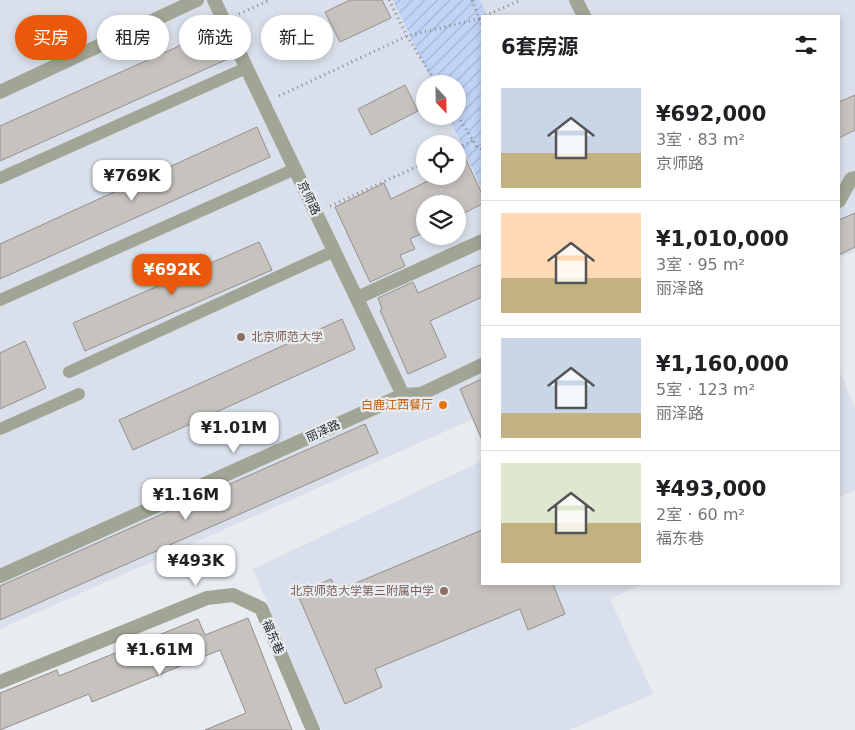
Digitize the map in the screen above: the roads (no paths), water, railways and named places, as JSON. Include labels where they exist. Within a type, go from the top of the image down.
[{"type":"street","points":[[0,92],[197,0]]},
{"type":"street","name":"京师路","points":[[214,0],[404,395]]},
{"type":"street","points":[[576,0],[584,15]]},
{"type":"street","points":[[840,199],[851,179],[855,178]]},
{"type":"street","points":[[357,298],[481,241]]},
{"type":"street","name":"丽泽路","points":[[0,576],[404,395],[421,394],[481,365]]},
{"type":"street","name":"福东巷","points":[[0,682],[207,598],[233,595],[261,608],[313,730]]},
{"type":"lane","points":[[0,178],[246,68]]},
{"type":"lane","points":[[0,300],[295,169]]},
{"type":"lane","points":[[68,372],[334,251]]},
{"type":"lane","points":[[0,429],[79,394]]},
{"type":"place","name":"北京师范大学","points":[[241,337]]},
{"type":"place","name":"白鹿江西餐厅","points":[[443,405]]},
{"type":"place","name":"北京师范大学第三附属中学","points":[[444,591]]}]
